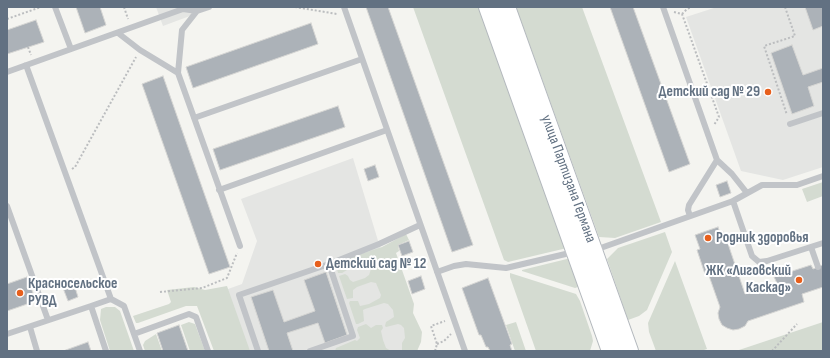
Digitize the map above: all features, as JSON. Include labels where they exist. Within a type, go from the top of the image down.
[{"type":"main road","name":"улица Партизана Германа","points":[[488,7],[584,251],[629,351]]},
{"type":"main road","name":"улица Партизана Германа","points":[[506,7],[584,251],[610,351]]},
{"type":"lane","points":[[55,7],[71,49]]},
{"type":"lane","points":[[7,72],[118,33],[183,8],[197,11],[209,7]]},
{"type":"lane","points":[[344,7],[465,351]]},
{"type":"lane","points":[[665,8],[717,160],[732,174],[747,193]]},
{"type":"lane","points":[[197,11],[182,30],[178,73],[240,246]]},
{"type":"lane","points":[[118,33],[140,50],[178,73]]},
{"type":"lane","points":[[194,118],[362,59]]},
{"type":"lane","points":[[26,65],[111,299],[124,306],[140,351]]},
{"type":"lane","points":[[790,124],[823,113]]},
{"type":"lane","points":[[219,190],[387,130]]},
{"type":"lane","points":[[690,216],[688,210],[689,205],[717,160]]},
{"type":"lane","points":[[437,272],[454,266],[466,264],[506,268],[584,251],[733,201],[762,186],[797,185],[823,176]]},
{"type":"lane","points":[[733,201],[752,256],[758,262],[767,261],[823,243]]},
{"type":"lane","points":[[7,206],[48,320]]},
{"type":"lane","points":[[258,351],[239,296],[329,264],[379,244],[420,225]]},
{"type":"lane","points":[[811,247],[818,267]]},
{"type":"lane","points":[[310,351],[353,336],[329,264]]},
{"type":"lane","points":[[7,334],[111,299]]},
{"type":"lane","points":[[91,306],[106,351]]},
{"type":"lane","points":[[134,334],[189,314],[196,317],[208,351]]},
{"type":"lane","points":[[30,327],[37,351]]},
{"type":"path","points":[[7,19],[41,7]]},
{"type":"path","points":[[124,7],[131,28]]},
{"type":"path","points":[[295,7],[347,16]]},
{"type":"path","points":[[682,14],[687,9],[692,7]]},
{"type":"path","points":[[785,7],[795,36],[764,46],[790,124]]},
{"type":"path","points":[[665,8],[682,14]]},
{"type":"path","points":[[682,14],[719,117],[708,134]]},
{"type":"path","points":[[65,171],[75,167],[140,50]]},
{"type":"path","points":[[160,292],[202,288],[227,278],[240,246]]},
{"type":"path","points":[[435,351],[437,344],[431,326],[454,318]]},
{"type":"path","points":[[772,351],[797,324]]},
{"type":"path","points":[[437,344],[444,341],[457,328]]},
{"type":"shaded area","points":[[156,7],[214,7],[163,26]]},
{"type":"shaded area","points":[[413,7],[480,7],[567,248],[508,262],[504,260]]},
{"type":"shaded area","points":[[516,7],[582,7],[661,222],[615,238],[599,237]]},
{"type":"shaded area","name":"Детский сад № 29","points":[[717,7],[823,7],[823,167],[783,180],[741,171],[686,17]]},
{"type":"shaded area","name":"Детский сад № 12","points":[[353,158],[379,244],[418,350],[238,351],[217,293],[242,284],[257,241],[241,199]]},
{"type":"shaded area","points":[[823,182],[823,196],[807,202],[802,189]]},
{"type":"shaded area","points":[[665,232],[672,252],[647,310],[639,316],[628,320],[607,259],[618,248]]},
{"type":"shaded area","points":[[406,234],[409,240],[398,245],[399,251],[396,253],[414,304],[413,313],[422,332],[421,342],[417,351],[402,351],[402,343],[405,338],[404,328],[401,325],[385,326],[386,322],[394,317],[393,310],[388,304],[384,303],[363,310],[364,321],[356,324],[349,303],[350,301],[358,301],[360,306],[369,304],[380,298],[381,295],[376,283],[371,282],[357,287],[353,290],[353,298],[347,299],[339,276],[345,274],[353,282],[365,278],[369,275],[371,269],[366,258],[361,258],[346,263],[345,265],[347,270],[342,273],[338,273],[337,269],[339,261],[382,247]]},
{"type":"shaded area","points":[[571,258],[581,286],[575,288],[522,271],[522,270]]},
{"type":"shaded area","points":[[675,261],[707,349],[701,351],[656,351],[649,332],[648,323]]},
{"type":"shaded area","points":[[510,273],[576,294],[580,301],[592,336],[593,341],[590,351],[536,351],[510,277]]},
{"type":"shaded area","points":[[227,286],[250,351],[214,351],[197,306],[186,306],[138,323],[136,323],[133,316],[169,304],[171,302],[167,290],[194,287],[205,290]]},
{"type":"shaded area","points":[[106,307],[115,307],[120,311],[134,351],[110,351],[100,320],[101,309]]},
{"type":"shaded area","points":[[189,322],[195,324],[205,351],[190,351],[181,325]]},
{"type":"shaded area","points":[[516,322],[526,351],[515,351],[506,325]]},
{"type":"shaded area","points":[[823,322],[823,351],[736,351]]},
{"type":"shaded area","points":[[366,324],[371,328],[376,325],[382,325],[383,328],[381,331],[383,340],[386,348],[391,351],[335,351],[336,348],[355,340],[357,341],[360,338],[357,330],[358,327]]},
{"type":"shaded area","points":[[156,334],[162,351],[145,351],[143,345],[145,341]]},
{"type":"building","points":[[76,7],[100,7],[106,25],[85,33]]},
{"type":"building","points":[[366,7],[388,7],[473,245],[452,252]]},
{"type":"building","points":[[610,7],[633,7],[690,164],[669,172]]},
{"type":"building","points":[[805,7],[823,7],[823,26],[813,30]]},
{"type":"building","points":[[36,20],[44,42],[7,54],[7,30]]},
{"type":"building","points":[[311,23],[318,44],[193,88],[186,67]]},
{"type":"building","points":[[792,45],[803,75],[823,68],[823,82],[808,87],[814,106],[792,114],[771,53]]},
{"type":"building","points":[[163,76],[230,267],[209,274],[142,84]]},
{"type":"building","points":[[338,106],[345,127],[220,170],[213,149]]},
{"type":"building","points":[[375,165],[379,177],[368,181],[364,169]]},
{"type":"building","points":[[727,181],[731,193],[720,197],[716,185]]},
{"type":"building","name":"ЖК «Лиговский Каскад»","points":[[718,227],[720,233],[724,232],[745,294],[777,283],[774,277],[811,265],[813,269],[823,265],[823,287],[802,294],[804,302],[748,321],[745,326],[739,329],[733,330],[727,328],[722,325],[719,319],[718,313],[720,307],[708,273],[705,274],[697,250],[700,249],[695,235]]},
{"type":"building","points":[[409,241],[413,252],[402,256],[398,245]]},
{"type":"building","points":[[326,272],[347,335],[325,343],[318,323],[287,333],[293,351],[269,351],[251,297],[273,290],[284,322],[315,311],[304,280]]},
{"type":"building","points":[[421,276],[425,289],[412,294],[408,281]]},
{"type":"building","name":"Красносельское РУВД","points":[[27,277],[36,301],[7,311],[7,284]]},
{"type":"building","points":[[488,278],[512,344],[510,345],[512,351],[490,351],[488,347],[486,347],[481,335],[479,335],[462,288]]},
{"type":"building","points":[[74,284],[78,297],[68,301],[63,288]]},
{"type":"building","points":[[179,325],[188,351],[163,351],[157,333]]},
{"type":"building","points":[[88,342],[91,351],[63,351]]},
{"type":"place","name":"Детский сад № 29","points":[[768,92]]},
{"type":"place","name":"Родник здоровья","points":[[708,238]]},
{"type":"place","name":"Детский сад № 12","points":[[318,264]]},
{"type":"place","name":"ЖК «Лиговский Каскад»","points":[[799,280]]},
{"type":"place","name":"Красносельское РУВД","points":[[20,293]]}]
